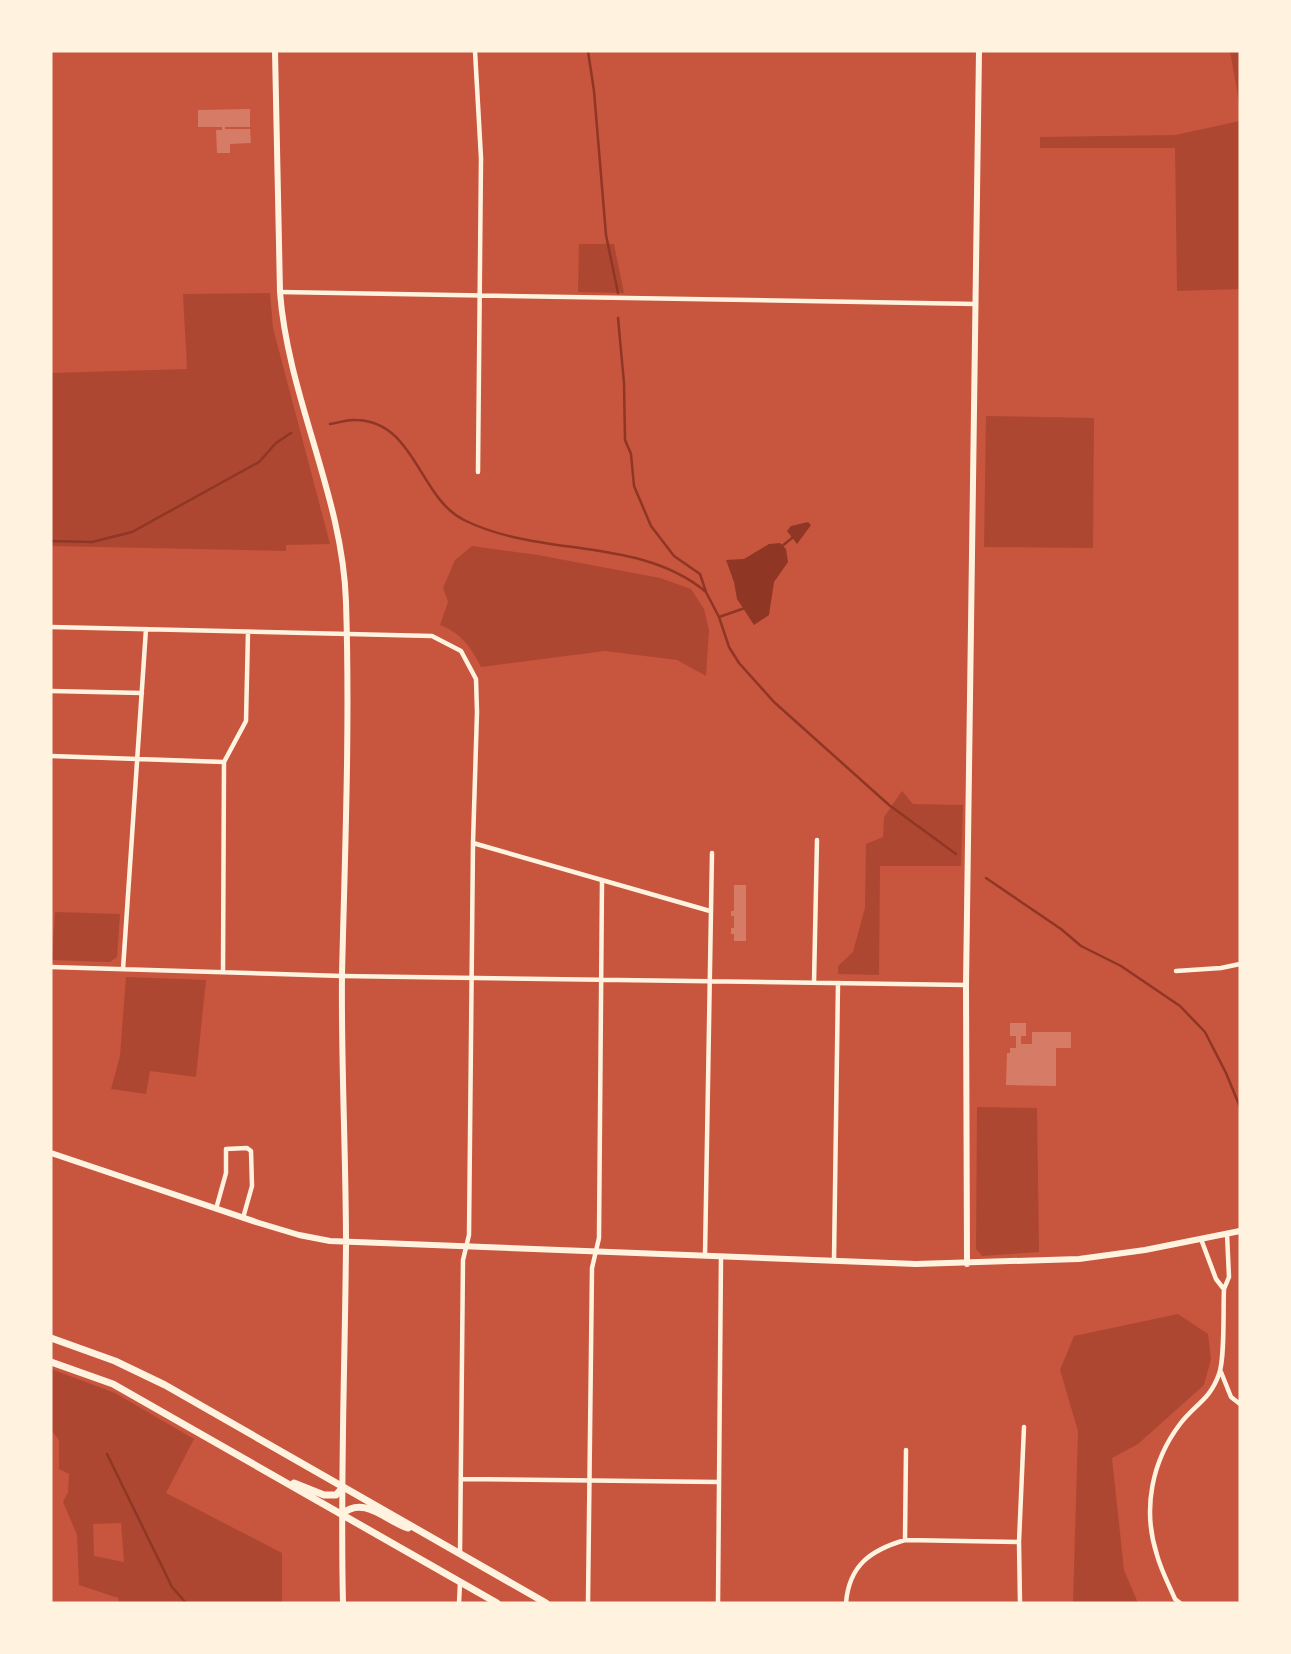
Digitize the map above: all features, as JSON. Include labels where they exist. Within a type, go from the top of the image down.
[{"type":"main road","points":[[51,1338],[116,1360],[165,1385],[546,1603]]},
{"type":"main road","points":[[51,1362],[113,1384],[497,1603]]},
{"type":"main road","points":[[265,1470],[324,1495],[336,1495],[343,1487]]},
{"type":"main road","points":[[342,1514],[358,1506],[370,1509],[398,1525],[419,1531]]},
{"type":"street","points":[[275,51],[279,292],[288,357],[340,548],[345,591],[342,1128],[346,1242],[343,1603]]},
{"type":"street","points":[[475,51],[481,158],[478,472]]},
{"type":"street","points":[[967,1264],[966,985],[979,51]]},
{"type":"street","points":[[279,292],[976,304]]},
{"type":"street","points":[[51,626],[432,636],[461,651],[476,679],[469,1235],[463,1260],[460,1554]]},
{"type":"street","points":[[123,969],[146,629]]},
{"type":"street","points":[[223,972],[224,762],[246,721],[248,632]]},
{"type":"street","points":[[51,691],[142,693]]},
{"type":"street","points":[[51,756],[224,762]]},
{"type":"street","points":[[814,983],[817,840]]},
{"type":"street","points":[[473,843],[710,911]]},
{"type":"street","points":[[705,1256],[712,853]]},
{"type":"street","points":[[588,1603],[592,1268],[599,1238],[601,881]]},
{"type":"street","points":[[1176,971],[1240,964]]},
{"type":"street","points":[[51,967],[342,976],[966,985]]},
{"type":"street","points":[[834,1260],[838,983]]},
{"type":"street","points":[[216,1209],[226,1173],[226,1149],[247,1148],[251,1151],[252,1186],[243,1218]]},
{"type":"street","points":[[51,1153],[243,1218],[299,1235],[330,1241],[967,1264],[1079,1259],[1240,1231]]},
{"type":"street","points":[[1227,1234],[1229,1277],[1224,1289],[1221,1371],[1231,1397],[1240,1404]]},
{"type":"street","points":[[1201,1239],[1216,1279],[1224,1289]]},
{"type":"street","points":[[718,1603],[721,1256]]},
{"type":"street","points":[[1180,1603],[1175,1599],[1156,1553],[1150,1511],[1153,1477],[1163,1449],[1181,1421],[1210,1394],[1221,1371]]},
{"type":"street","points":[[1020,1603],[1019,1542],[1024,1427]]},
{"type":"street","points":[[905,1540],[906,1450]]},
{"type":"street","points":[[462,1479],[718,1482]]},
{"type":"street","points":[[846,1603],[849,1583],[859,1566],[873,1552],[905,1540],[1019,1542]]},
{"type":"street","points":[[459,1603],[460,1582]]},
{"type":"shaded area","points":[[1230,51],[1240,51],[1240,108]]},
{"type":"shaded area","points":[[1240,121],[1240,289],[1177,291],[1175,148],[1040,148],[1040,137],[1175,135]]},
{"type":"shaded area","points":[[579,244],[614,244],[624,293],[578,292]]},
{"type":"shaded area","points":[[270,293],[273,328],[330,544],[286,545],[286,551],[51,546],[51,373],[187,369],[183,294]]},
{"type":"shaded area","points":[[986,416],[1094,418],[1093,548],[984,547]]},
{"type":"shaded area","points":[[808,522],[811,525],[797,544],[787,531],[791,526]]},
{"type":"shaded area","points":[[780,543],[786,549],[788,562],[774,582],[769,615],[754,625],[737,599],[726,560],[744,559],[769,544]]},
{"type":"shaded area","points":[[472,546],[538,555],[660,578],[691,589],[704,609],[709,630],[706,676],[677,660],[605,651],[481,667],[465,642],[440,625],[448,602],[443,588],[455,560]]},
{"type":"shaded area","points":[[902,791],[913,804],[963,805],[961,866],[880,866],[879,975],[838,974],[838,966],[853,952],[865,908],[866,844],[883,837],[884,817]]},
{"type":"shaded area","points":[[55,912],[120,914],[117,957],[110,962],[52,960]]},
{"type":"shaded area","points":[[126,977],[206,980],[196,1077],[150,1071],[146,1094],[111,1089],[120,1056]]},
{"type":"shaded area","points":[[977,1107],[1037,1108],[1039,1252],[982,1256],[976,1249]]},
{"type":"shaded area","points":[[1178,1314],[1208,1334],[1211,1359],[1204,1385],[1138,1444],[1112,1458],[1124,1570],[1138,1603],[1073,1603],[1078,1431],[1060,1370],[1074,1336]]},
{"type":"shaded area","points":[[51,1369],[115,1393],[194,1439],[166,1493],[282,1553],[282,1603],[119,1603],[118,1598],[79,1585],[77,1535],[63,1502],[68,1492],[69,1474],[59,1469],[59,1440],[51,1430]],"holes":[[[121,1523],[124,1562],[94,1556],[93,1524]]]},
{"type":"building","points":[[250,109],[250,127],[225,127],[250,129],[251,143],[230,144],[230,153],[217,153],[216,130],[222,130],[222,127],[198,127],[198,110]]},
{"type":"building","points":[[734,885],[746,885],[746,941],[734,941],[734,934],[731,934],[731,928],[734,928],[731,911],[734,911]]},
{"type":"building","points":[[1010,1023],[1026,1023],[1026,1036],[1021,1036],[1021,1044],[1032,1044],[1032,1032],[1071,1032],[1071,1048],[1056,1048],[1056,1086],[1006,1085],[1007,1053],[1010,1053],[1010,1048],[1016,1048],[1016,1036],[1010,1036]]},
{"type":"waterway","points":[[588,51],[606,235],[618,293]]},
{"type":"waterway","points":[[618,318],[624,383],[625,440],[631,454],[634,486],[651,526],[674,556],[700,574],[729,647],[739,663],[774,702],[889,805],[956,854]]},
{"type":"waterway","points":[[330,424],[356,420],[376,424],[391,433],[404,446],[436,495],[464,520],[493,532],[524,539],[651,562],[679,574],[706,592]]},
{"type":"waterway","points":[[51,541],[92,542],[132,532],[259,462],[276,443],[291,433]]},
{"type":"waterway","points":[[781,547],[792,538]]},
{"type":"waterway","points":[[719,617],[745,608]]},
{"type":"waterway","points":[[986,878],[1061,929],[1081,946],[1121,966],[1180,1006],[1205,1032],[1240,1107]]},
{"type":"waterway","points":[[107,1454],[172,1587],[186,1603]]}]
